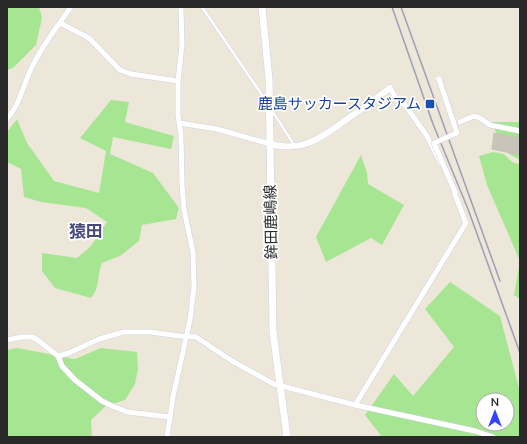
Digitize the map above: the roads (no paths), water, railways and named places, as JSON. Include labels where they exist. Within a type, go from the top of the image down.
[{"type":"main road","name":"鉾田鹿嶋線","points":[[262,7],[270,106],[272,310],[274,344],[287,437]]},
{"type":"street","points":[[7,119],[13,112],[23,93],[30,70],[42,48],[70,7]]},
{"type":"street","points":[[167,437],[185,336],[193,302],[194,274],[192,252],[184,210],[181,134],[179,123],[178,81],[182,44],[181,7]]},
{"type":"street","points":[[60,23],[89,38],[120,70],[131,74],[178,81]]},
{"type":"street","points":[[355,405],[466,223],[434,142],[457,133],[440,79]]},
{"type":"street","points":[[179,123],[217,129],[284,147],[296,147],[324,136],[390,88],[398,101],[405,105],[427,136],[455,192]]},
{"type":"street","points":[[460,122],[474,116],[490,125],[520,131]]},
{"type":"street","points":[[58,356],[69,353],[99,339],[124,332],[150,332],[196,337],[232,361],[268,382],[279,386],[355,405],[475,431],[493,437]]},
{"type":"street","points":[[7,340],[32,337],[39,341],[58,356],[62,366],[67,372],[102,401],[127,412],[170,417]]},
{"type":"lane","points":[[202,7],[270,106],[296,147]]},
{"type":"railway","points":[[392,7],[433,124],[468,209],[520,353]]},
{"type":"railway","points":[[401,7],[500,281]]},
{"type":"place","name":"鹿島サッカースタジアム","points":[[430,104]]},
{"type":"district","name":"猿田","points":[[86,231]]}]
